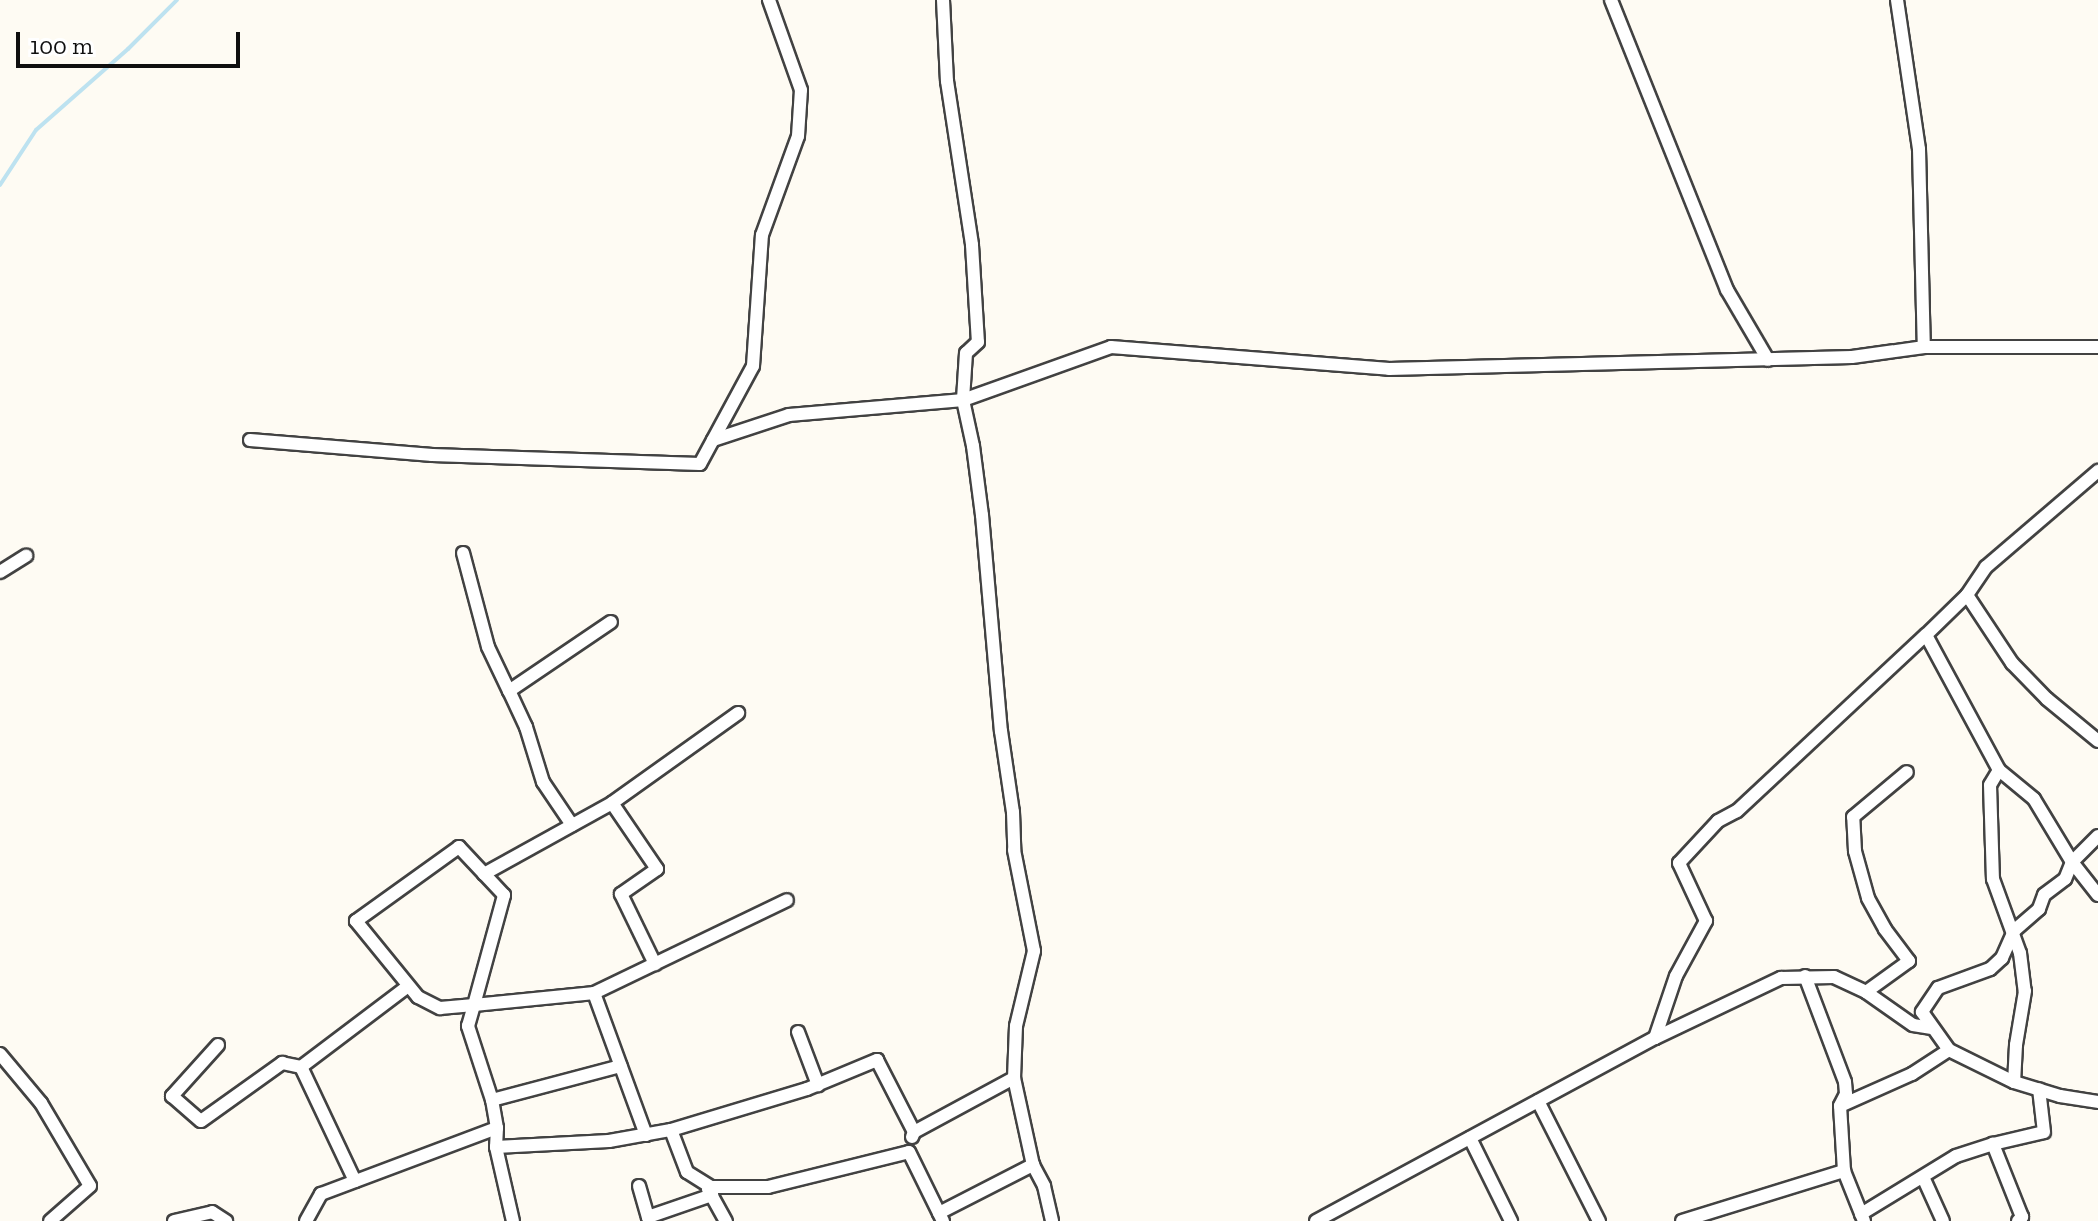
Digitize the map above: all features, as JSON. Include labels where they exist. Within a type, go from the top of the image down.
[{"type":"street","points":[[250,440],[432,455],[700,464],[753,366],[762,235],[798,136],[801,90],[769,0]]},
{"type":"street","points":[[943,0],[947,81],[972,245],[978,342],[966,353],[963,400],[982,515],[1001,731],[1013,812],[1014,850],[1034,951],[1016,1026],[1014,1078],[1033,1165],[1044,1186],[1052,1221]]},
{"type":"street","points":[[1611,0],[1727,290],[1768,360]]},
{"type":"street","points":[[1897,0],[1919,149],[1924,347]]},
{"type":"street","points":[[713,440],[789,415],[963,400],[1111,347],[1389,369],[1852,357],[1924,347],[2098,347]]},
{"type":"street","points":[[1655,1038],[1676,976],[1706,921],[1679,863],[1718,821],[1737,811],[1926,635],[1967,595],[1986,567],[2098,471]]},
{"type":"street","points":[[463,553],[488,647],[526,727],[543,782],[572,825]]},
{"type":"street","points":[[0,572],[26,556]]},
{"type":"street","points":[[1967,595],[2012,663],[2047,699],[2098,741]]},
{"type":"street","points":[[509,691],[611,622]]},
{"type":"street","points":[[1926,635],[1999,770],[2034,799],[2072,862],[2098,895]]},
{"type":"street","points":[[484,874],[612,803],[738,713]]},
{"type":"street","points":[[1999,770],[1990,785],[1993,879],[2020,953],[2025,991],[2016,1045],[2014,1082]]},
{"type":"street","points":[[1866,992],[1909,961],[1868,898],[1855,851],[1853,817],[1907,772]]},
{"type":"street","points":[[612,803],[657,869],[621,894],[655,964]]},
{"type":"street","points":[[2098,836],[2072,862],[2065,879],[2044,895],[2039,909],[2013,934],[2002,958],[1990,969],[1933,991],[1922,1012],[1949,1050],[2014,1082],[2098,1102]]},
{"type":"street","points":[[513,1221],[496,1147],[497,1128],[492,1100],[468,1026],[474,1005],[504,895],[459,847],[356,921],[418,997],[440,1008],[474,1005],[594,993],[787,900]]},
{"type":"street","points":[[1805,976],[1845,1082],[1846,1094],[1840,1106],[1844,1171],[1863,1217],[1956,1156],[2044,1132],[2039,1089]]},
{"type":"street","points":[[1316,1221],[1655,1038],[1781,978],[1834,977],[1866,992],[1913,1025],[1932,1028]]},
{"type":"street","points":[[218,1045],[172,1096],[201,1121],[282,1063],[301,1067],[408,986]]},
{"type":"street","points":[[594,993],[646,1135]]},
{"type":"street","points":[[798,1032],[818,1085]]},
{"type":"street","points":[[1840,1106],[1912,1074],[1949,1050]]},
{"type":"street","points":[[0,1054],[41,1103],[90,1186],[50,1221]]},
{"type":"street","points":[[496,1147],[646,1135],[671,1130],[818,1085],[877,1060],[914,1132],[909,1152],[941,1219],[1033,1165]]},
{"type":"street","points":[[492,1100],[621,1066]]},
{"type":"street","points":[[301,1067],[355,1181]]},
{"type":"street","points":[[914,1132],[1014,1078]]},
{"type":"street","points":[[1538,1101],[1599,1221]]},
{"type":"street","points":[[306,1221],[321,1194],[497,1128]]},
{"type":"street","points":[[671,1130],[687,1172],[708,1189],[726,1221]]},
{"type":"street","points":[[1470,1138],[1511,1221]]},
{"type":"street","points":[[1993,1144],[2022,1217],[2018,1221]]},
{"type":"street","points":[[639,1186],[648,1219],[711,1187],[768,1187],[909,1152]]},
{"type":"street","points":[[1682,1221],[1844,1171]]},
{"type":"street","points":[[1923,1177],[1943,1221]]},
{"type":"street","points":[[174,1221],[214,1217],[226,1221]]},
{"type":"waterway","points":[[0,185],[36,130],[128,49],[177,0]]}]
